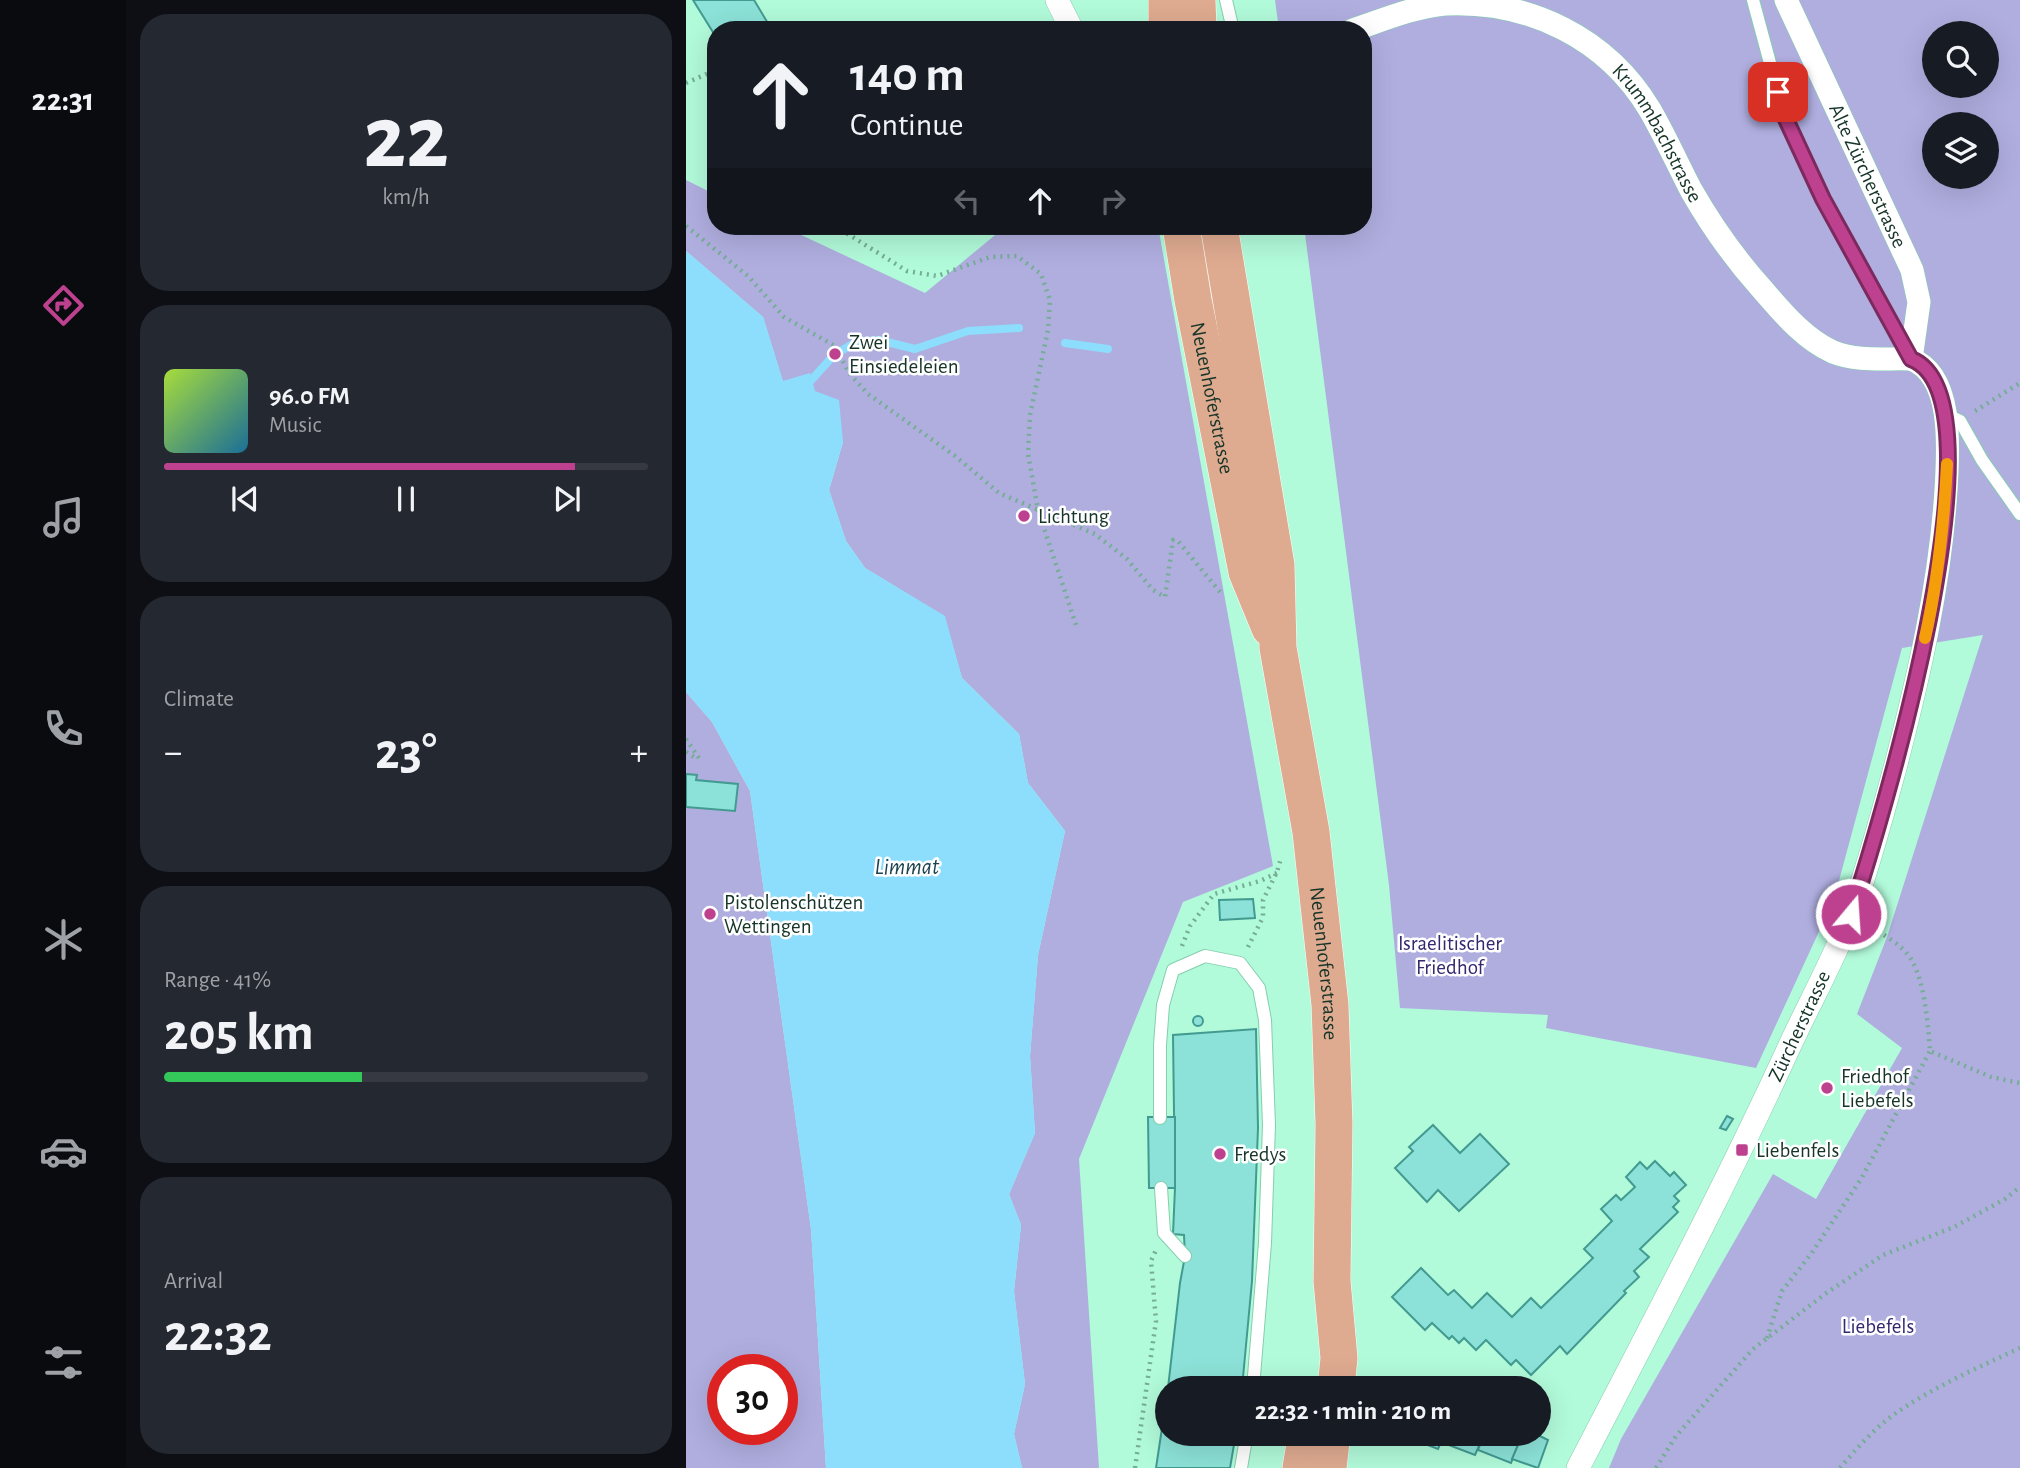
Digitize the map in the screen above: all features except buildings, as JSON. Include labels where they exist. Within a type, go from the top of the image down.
[{"type":"main road","points":[[1167,0],[1167,21]]},
{"type":"main road","points":[[1197,0],[1198,21]]},
{"type":"main road","name":"Neuenhoferstrasse","points":[[1183,235],[1247,572],[1278,648]]},
{"type":"main road","name":"Neuenhoferstrasse","points":[[1221,235],[1276,565],[1278,648],[1311,832],[1330,1005],[1334,1125],[1332,1281],[1339,1357],[1337,1376]]},
{"type":"main road","name":"Neuenhoferstrasse","points":[[1313,1376],[1332,1281]]},
{"type":"main road","points":[[1301,1468],[1305,1446]]},
{"type":"main road","points":[[1328,1468],[1331,1446]]},
{"type":"street","points":[[1057,0],[1068,21]]},
{"type":"street","name":"Alte Zürcherstrasse","points":[[1786,0],[1912,270],[1919,302],[1911,359]]},
{"type":"street","name":"Krummbachstrasse","points":[[1372,24],[1425,8],[1464,4],[1524,10],[1560,24],[1608,58],[1632,84],[1650,109],[1706,215],[1753,280],[1788,318],[1817,343],[1847,356],[1863,359],[1911,359]]},
{"type":"street","name":"Zürcherstrasse","points":[[1577,1468],[1733,1170],[1851,914],[1874,846],[1905,730],[1935,590],[1953,417],[1930,372],[1925,366],[1911,359]]},
{"type":"lane","points":[[1226,0],[1231,21]]},
{"type":"lane","points":[[1753,0],[1784,115],[1823,199],[1911,359]]},
{"type":"lane","points":[[1953,417],[2020,514]]},
{"type":"lane","points":[[1160,1118],[1163,1005],[1173,971],[1205,956],[1240,963],[1259,988],[1265,1020],[1269,1125],[1265,1243],[1254,1376]]},
{"type":"lane","points":[[1161,1188],[1164,1233],[1185,1256]]},
{"type":"lane","points":[[1241,1468],[1245,1446]]},
{"type":"path","points":[[686,83],[707,74]]},
{"type":"path","points":[[686,226],[748,276],[783,317],[835,346],[849,373],[867,394],[956,456],[999,494],[1095,534],[1127,559],[1153,590],[1165,597],[1173,540],[1178,541],[1221,593]]},
{"type":"path","points":[[849,235],[907,271],[937,276],[990,257],[1017,256],[1041,274],[1050,300],[1048,330],[1030,415],[1028,454],[1038,510],[1076,625]]},
{"type":"path","points":[[1953,417],[2020,383]]},
{"type":"path","points":[[686,739],[701,761],[686,752]]},
{"type":"path","points":[[1173,971],[1190,926],[1214,894],[1260,881],[1278,872],[1263,900],[1263,917],[1240,963]]},
{"type":"path","points":[[1767,1339],[1782,1291],[1811,1254],[1861,1179],[1930,1051],[1926,1003],[1911,958],[1887,937],[1851,914]]},
{"type":"path","points":[[1930,1051],[1991,1077],[2020,1083]]},
{"type":"path","points":[[1656,1468],[1676,1436],[1753,1349],[1825,1294],[1883,1255],[1954,1227],[2005,1199],[2020,1187]]},
{"type":"path","points":[[1135,1468],[1156,1321],[1151,1261],[1164,1233]]},
{"type":"path","points":[[1840,1468],[1859,1446],[1897,1412],[2020,1348]]},
{"type":"green space","points":[[1275,0],[2020,0],[2020,1468],[1609,1468],[1621,1439],[1773,1174],[1816,1199],[1902,1048],[1857,1014],[1887,937],[1983,635],[1902,648],[1834,899],[1756,1068],[1546,1028],[1548,1015],[1400,1008],[1389,885],[1305,235],[1372,235],[1372,21],[1278,21]]},
{"type":"green space","points":[[686,180],[707,190],[707,235],[801,235],[925,293],[995,235],[1160,235],[1273,866],[1183,902],[1079,1159],[1099,1468],[1022,1468],[1014,1434],[1025,1384],[1014,1291],[1021,1225],[1009,1194],[1035,1133],[1030,1056],[1038,955],[1065,831],[1028,783],[1019,734],[962,678],[944,616],[865,568],[846,541],[829,490],[843,442],[783,382],[763,317],[686,251]]},
{"type":"green space","points":[[686,692],[712,722],[750,791],[811,1229],[826,1468],[686,1468]]},
{"type":"water","name":"Limmat","points":[[686,251],[763,317],[783,381],[810,373],[815,391],[839,400],[843,442],[829,490],[846,541],[865,568],[945,616],[962,678],[1019,734],[1028,783],[1065,831],[1038,955],[1030,1056],[1035,1133],[1009,1194],[1021,1225],[1014,1291],[1025,1384],[1014,1434],[1022,1468],[826,1468],[811,1229],[750,791],[712,722],[686,692]]},
{"type":"waterway","points":[[806,386],[834,355],[856,342],[879,340],[915,349],[968,331],[1019,328]]},
{"type":"waterway","points":[[1065,343],[1108,349]]},
{"type":"slow traffic","points":[[1925,638],[1943,530],[1947,464]]},
{"type":"place","name":"Zwei Einsiedeleien","points":[[835,354]]},
{"type":"place","name":"Lichtung","points":[[1024,516]]},
{"type":"place","name":"Pistolenschützen Wettingen","points":[[710,914]]},
{"type":"place","name":"Friedhof Liebefels","points":[[1827,1088]]},
{"type":"place","name":"Liebenfels","points":[[1742,1150]]},
{"type":"place","name":"Fredys","points":[[1220,1154]]},
{"type":"route","points":[[1778,92],[1784,115],[1823,199],[1911,359],[1925,366],[1930,372],[1942,396],[1945,414],[1948,455],[1943,530],[1935,590],[1908,717],[1874,846],[1851,914]]},
{"type":"park label","name":"Israelitischer Friedhof","points":[[1450,955]]},
{"type":"park label","name":"Liebefels","points":[[1878,1326]]}]
